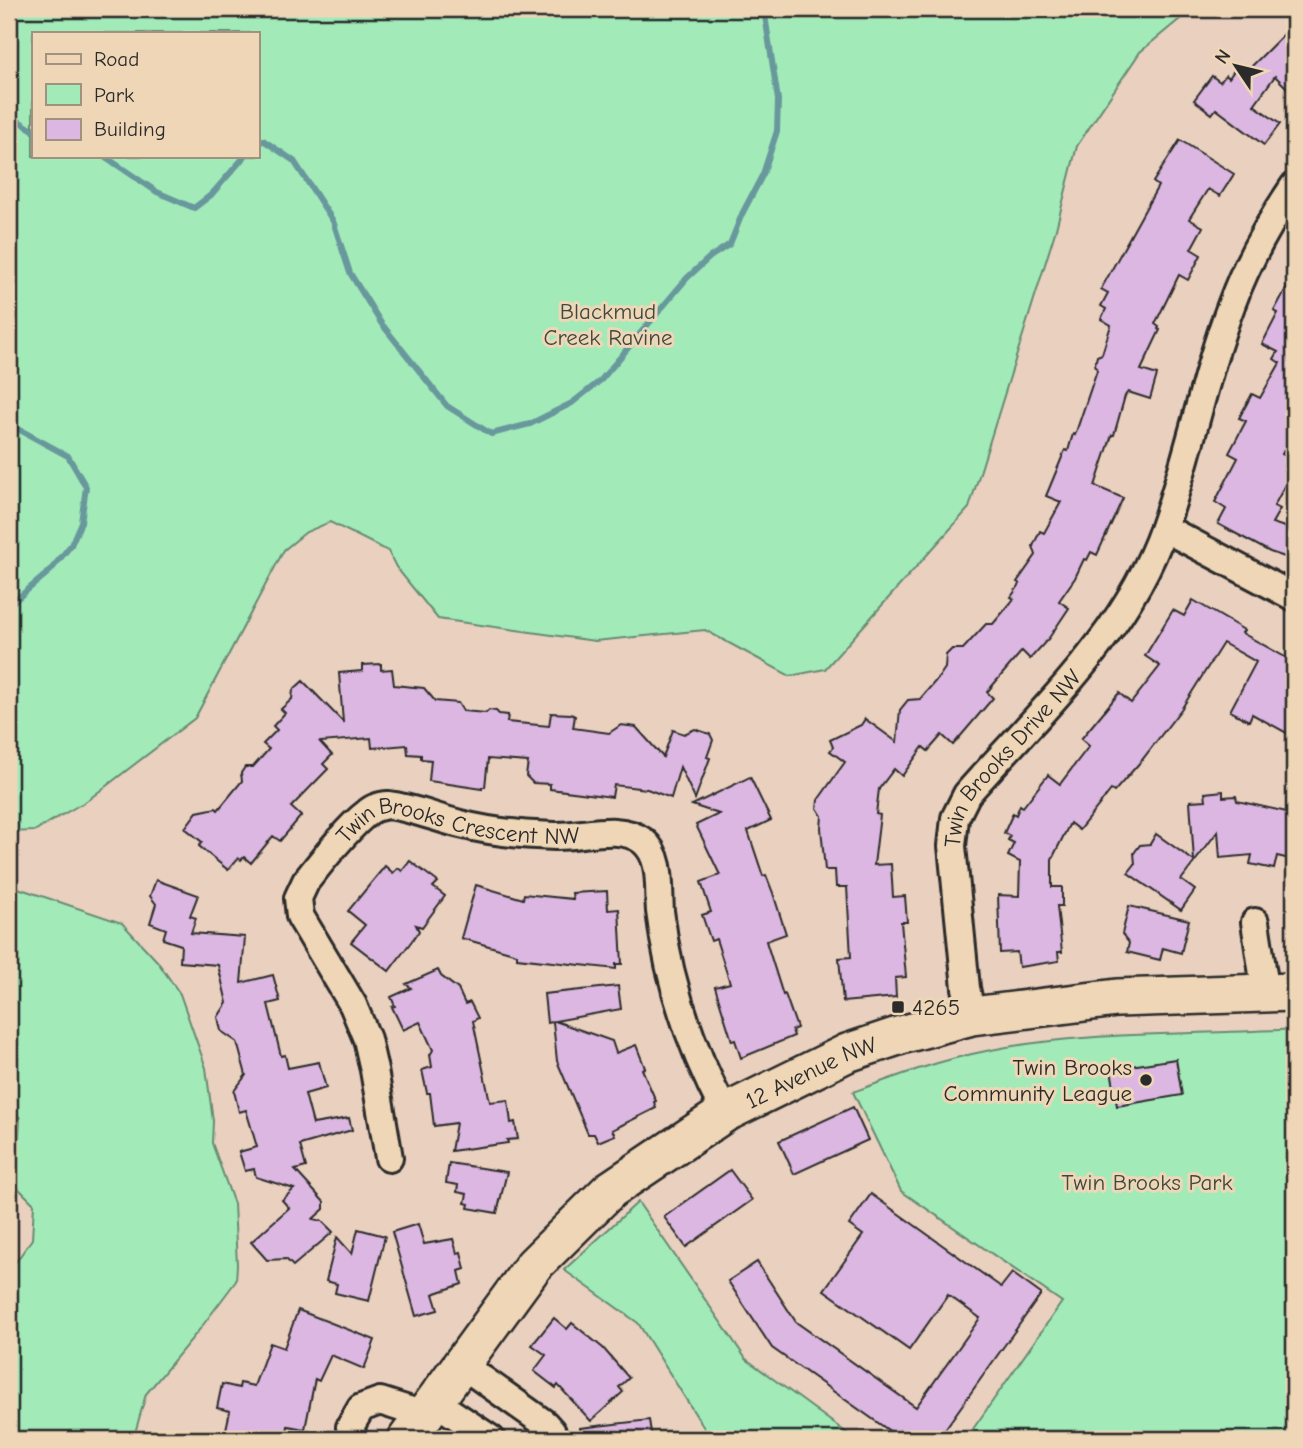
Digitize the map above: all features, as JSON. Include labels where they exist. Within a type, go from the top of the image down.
[{"type":"street","name":"Twin Brooks Drive NW","points":[[972,1016],[966,988],[952,846],[955,818],[967,794],[1081,670],[1135,589],[1164,528],[1231,303],[1247,267],[1292,196]]},
{"type":"street","points":[[1164,528],[1294,597]]},
{"type":"street","name":"Twin Brooks Crescent NW","points":[[389,1158],[367,1039],[353,1004],[305,926],[298,906],[300,890],[306,881],[356,823],[367,812],[388,805],[496,831],[562,836],[603,832],[628,834],[650,848],[655,859],[662,924],[678,999],[704,1071],[725,1113]]},
{"type":"street","name":"12 Avenue NW","points":[[422,1419],[534,1265],[571,1227],[610,1190],[725,1113],[847,1053],[972,1016],[1117,998],[1280,993],[1255,922]]},
{"type":"street","points":[[461,1364],[544,1423],[552,1432],[553,1439]]},
{"type":"street","points":[[354,1439],[350,1427],[361,1408],[380,1401],[422,1419],[491,1439]]},
{"type":"green space","name":"Blackmud Creek Ravine","points":[[9,9],[1192,9],[1140,52],[1077,146],[1056,229],[969,508],[825,669],[790,676],[705,630],[595,641],[438,619],[396,567],[388,551],[330,522],[306,532],[284,550],[195,718],[88,800],[34,831],[9,832]]},
{"type":"green space","points":[[9,885],[122,923],[157,961],[180,994],[206,1068],[213,1121],[212,1143],[234,1204],[236,1281],[146,1394],[135,1433],[136,1439],[9,1439],[9,1272],[32,1239],[34,1204],[16,1186],[20,1118],[9,1106]]},
{"type":"green space","name":"Twin Brooks Park","points":[[1294,1029],[1294,1439],[966,1439],[1062,1302],[901,1191],[853,1092],[952,1059],[1024,1044],[1101,1037]]},
{"type":"green space","points":[[638,1202],[746,1359],[855,1439],[711,1439],[638,1323],[564,1270]]},
{"type":"building","points":[[1294,24],[1294,95],[1275,76],[1254,105],[1280,124],[1264,145],[1216,109],[1212,114],[1194,100],[1212,76],[1220,82],[1226,75],[1229,78],[1237,66],[1246,72]]},
{"type":"building","points":[[1180,140],[1234,174],[1220,196],[1208,189],[1189,219],[1203,227],[1191,249],[1201,255],[1188,280],[1179,275],[1155,324],[1160,330],[1141,370],[1157,375],[1150,399],[1128,392],[1125,396],[1095,486],[1123,498],[1097,555],[1091,552],[1087,560],[1084,559],[1059,601],[1069,608],[1049,638],[1030,659],[1022,651],[987,692],[993,698],[953,745],[942,735],[928,751],[923,747],[902,776],[894,769],[879,789],[876,814],[880,815],[874,865],[891,864],[893,897],[905,896],[907,922],[901,922],[906,977],[895,978],[896,997],[843,1002],[839,958],[851,957],[847,887],[836,887],[835,870],[825,870],[822,816],[817,808],[818,800],[845,762],[830,751],[833,747],[830,740],[861,725],[865,719],[897,742],[900,710],[908,700],[920,699],[945,668],[946,655],[952,649],[963,649],[986,624],[993,624],[1014,599],[1011,597],[1020,584],[1017,582],[1036,555],[1033,546],[1040,531],[1044,533],[1061,502],[1046,496],[1065,450],[1068,451],[1073,434],[1075,435],[1097,370],[1097,356],[1102,354],[1111,325],[1101,319],[1106,309],[1101,306],[1108,293],[1101,289],[1158,186],[1153,182]]},
{"type":"building","points":[[1294,274],[1294,431],[1282,454],[1290,458],[1284,470],[1291,474],[1274,506],[1280,509],[1272,523],[1294,530],[1294,560],[1270,552],[1218,524],[1226,509],[1215,502],[1238,458],[1229,453],[1246,421],[1239,418],[1252,394],[1260,398],[1280,363],[1274,359],[1278,352],[1262,344],[1278,313],[1274,311]]},
{"type":"building","points":[[1193,600],[1244,630],[1242,633],[1294,662],[1294,737],[1252,714],[1249,721],[1230,711],[1256,662],[1223,643],[1182,708],[1142,760],[1114,792],[1111,790],[1079,830],[1070,823],[1052,859],[1052,887],[1062,887],[1062,906],[1057,906],[1062,952],[1058,952],[1059,961],[1019,967],[1017,952],[1000,953],[998,895],[1019,896],[1020,862],[1008,856],[1014,843],[1008,840],[1010,836],[1004,833],[1013,813],[1016,815],[1020,805],[1023,807],[1048,775],[1060,784],[1089,746],[1081,739],[1119,693],[1131,703],[1160,666],[1145,656],[1173,610],[1184,616]]},
{"type":"building","points":[[381,664],[381,670],[392,669],[394,685],[424,688],[435,701],[458,703],[463,711],[496,711],[508,715],[507,722],[549,726],[551,713],[575,716],[573,728],[609,733],[621,725],[636,727],[663,757],[673,730],[684,734],[695,729],[710,734],[713,740],[707,757],[710,758],[695,799],[680,767],[671,798],[647,789],[614,785],[612,797],[550,789],[550,784],[533,783],[526,776],[528,762],[488,759],[485,787],[482,789],[429,781],[431,760],[421,759],[421,755],[408,754],[407,745],[372,748],[371,738],[320,742],[332,755],[323,764],[328,769],[291,807],[301,816],[280,841],[273,836],[251,863],[244,857],[241,860],[238,858],[228,870],[199,846],[202,842],[185,828],[197,812],[216,808],[218,810],[242,781],[241,773],[245,767],[253,767],[269,749],[263,744],[277,730],[273,726],[285,713],[281,709],[292,699],[293,690],[303,681],[343,722],[339,673],[362,671],[362,665]]},
{"type":"building","points":[[750,777],[771,820],[748,831],[786,934],[766,941],[783,995],[785,994],[797,1028],[792,1030],[794,1036],[741,1058],[735,1040],[732,1041],[715,987],[730,983],[716,939],[711,941],[702,915],[711,912],[701,882],[720,875],[696,825],[719,814],[692,805]]},
{"type":"building","points":[[1223,791],[1223,797],[1236,796],[1237,801],[1287,812],[1287,816],[1294,817],[1294,860],[1277,856],[1274,869],[1250,864],[1252,855],[1220,858],[1218,831],[1181,880],[1195,890],[1181,910],[1128,873],[1135,864],[1134,853],[1140,845],[1150,844],[1156,834],[1194,861],[1190,801],[1206,800],[1205,793]]},
{"type":"building","points":[[410,861],[438,882],[433,887],[445,896],[422,927],[416,925],[419,931],[389,971],[351,942],[365,925],[348,911],[385,866],[393,873],[398,868],[402,871]]},
{"type":"building","points":[[156,880],[198,895],[190,916],[196,918],[191,933],[245,937],[241,983],[273,975],[280,1001],[268,1004],[281,1056],[285,1055],[288,1068],[319,1062],[326,1088],[305,1094],[313,1124],[349,1118],[352,1130],[300,1145],[306,1167],[295,1170],[324,1202],[324,1209],[313,1219],[322,1221],[333,1232],[293,1266],[286,1259],[267,1260],[251,1242],[289,1208],[282,1200],[294,1189],[256,1177],[254,1169],[245,1171],[239,1152],[257,1147],[246,1110],[239,1112],[234,1091],[246,1075],[237,1042],[221,1031],[218,1017],[227,1003],[218,965],[180,962],[181,945],[163,939],[166,929],[150,923],[156,904],[150,896]]},
{"type":"building","points":[[476,885],[523,899],[524,894],[573,899],[572,893],[607,891],[608,910],[619,909],[622,964],[616,964],[616,969],[517,958],[517,954],[461,938]]},
{"type":"building","points":[[1129,906],[1189,920],[1181,953],[1163,948],[1160,960],[1127,952],[1129,943],[1122,934]]},
{"type":"building","points":[[438,970],[441,976],[458,989],[465,1004],[470,1002],[478,1018],[473,1021],[490,1102],[508,1100],[511,1123],[515,1122],[518,1139],[507,1140],[508,1143],[451,1151],[456,1123],[434,1126],[430,1093],[427,1093],[422,1070],[432,1067],[430,1055],[433,1050],[420,1022],[403,1030],[392,1007],[395,1006],[391,997],[411,988],[406,984]]},
{"type":"building","points":[[618,986],[621,1009],[555,1021],[612,1041],[616,1053],[636,1045],[645,1068],[642,1069],[656,1101],[656,1108],[612,1130],[615,1135],[598,1142],[594,1134],[588,1134],[557,1061],[553,1022],[547,1023],[544,994]]},
{"type":"building","name":"Twin Brooks Community League","points":[[1176,1059],[1182,1095],[1117,1106],[1111,1069]]},
{"type":"building","points":[[853,1107],[868,1140],[794,1174],[779,1141]]},
{"type":"building","points":[[449,1163],[507,1172],[497,1213],[468,1208],[469,1204],[465,1203],[467,1194],[457,1192],[458,1185],[446,1183]]},
{"type":"building","points":[[730,1170],[752,1200],[686,1247],[664,1217]]},
{"type":"building","points":[[871,1194],[1001,1287],[1012,1273],[1041,1294],[938,1439],[901,1439],[772,1348],[728,1281],[757,1262],[796,1322],[916,1407],[980,1318],[948,1295],[909,1350],[824,1290],[863,1235],[849,1225]]},
{"type":"building","points":[[418,1224],[424,1244],[453,1239],[457,1253],[461,1252],[465,1269],[459,1271],[462,1284],[433,1294],[438,1310],[416,1316],[392,1232]]},
{"type":"building","points":[[358,1229],[385,1236],[369,1301],[335,1293],[337,1284],[326,1281],[337,1237],[352,1254]]},
{"type":"building","points":[[298,1310],[375,1340],[364,1369],[331,1355],[319,1381],[315,1379],[305,1429],[288,1426],[287,1433],[281,1432],[279,1439],[251,1439],[225,1434],[230,1411],[217,1408],[222,1384],[239,1388],[240,1383],[254,1386],[270,1343],[284,1348]]},
{"type":"building","points":[[554,1318],[567,1329],[572,1323],[603,1348],[629,1378],[619,1387],[623,1392],[591,1421],[558,1385],[556,1388],[534,1371],[546,1355],[532,1345]]},
{"type":"building","points":[[649,1420],[652,1439],[581,1439],[580,1428]]},
{"type":"waterway","points":[[259,143],[263,140],[294,161],[333,221],[350,273],[381,323],[447,406],[491,434],[530,424],[572,403],[601,380],[687,278],[710,257],[730,244],[763,174],[777,131],[778,100],[764,9]]},
{"type":"waterway","points":[[9,115],[32,129]]},
{"type":"waterway","points":[[107,158],[157,192],[194,208],[211,195],[243,158]]},
{"type":"waterway","points":[[9,424],[68,456],[86,487],[81,522],[71,545],[50,571],[12,603],[9,609]]},
{"type":"place","name":"4265","points":[[898,1007]]},
{"type":"place","name":"Twin Brooks Community League","points":[[1146,1080]]}]
